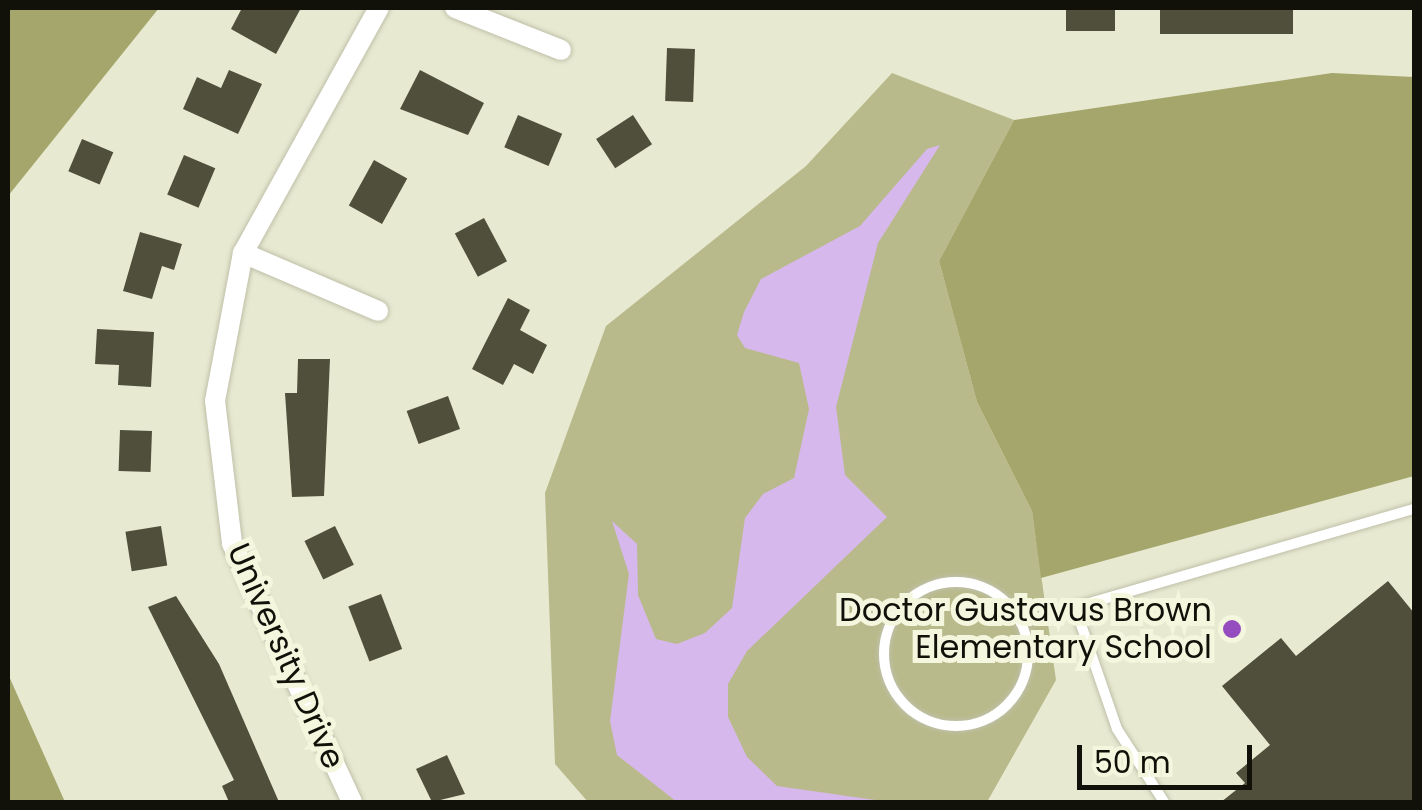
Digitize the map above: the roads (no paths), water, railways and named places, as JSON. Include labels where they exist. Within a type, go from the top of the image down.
[{"type":"street","name":"University Drive","points":[[352,802],[244,573],[224,510],[214,401],[243,253],[378,8]]},
{"type":"street","points":[[455,8],[561,50]]},
{"type":"street","points":[[243,253],[378,311]]},
{"type":"lane","points":[[1021,623],[1414,510]]},
{"type":"lane","points":[[974,584],[1003,599],[1021,623],[1026,672],[1012,701],[986,720],[954,726],[923,718],[890,684],[886,636],[900,608],[926,588],[974,584]]},
{"type":"lane","points":[[1076,607],[1117,729],[1164,802]]},
{"type":"place","name":"Doctor Gustavus Brown Elementary School","points":[[1232,629]]}]
